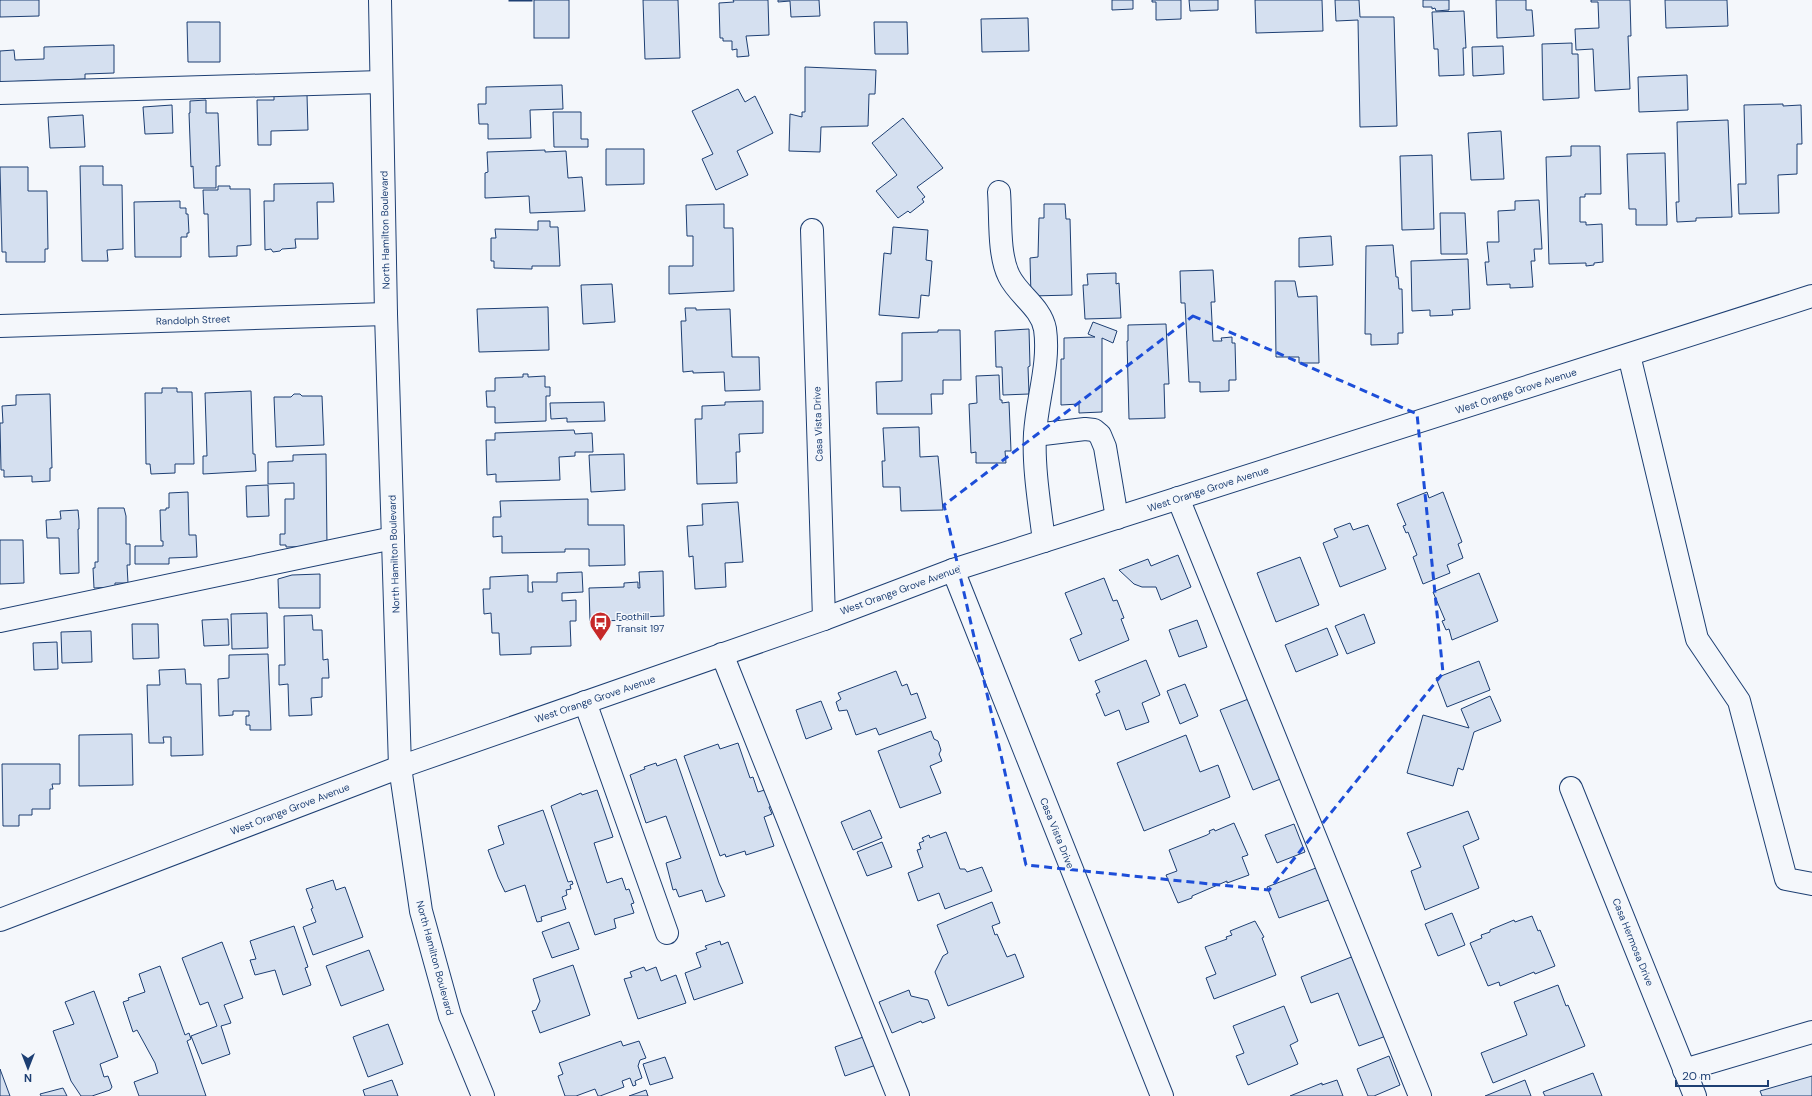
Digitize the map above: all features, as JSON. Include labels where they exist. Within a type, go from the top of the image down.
[{"type":"street","name":"North Hamilton Boulevard","points":[[380,0],[386,314],[400,767],[421,911],[450,1016],[483,1096]]},
{"type":"street","points":[[0,93],[381,82]]},
{"type":"street","points":[[999,192],[1003,262],[1010,278],[1037,311],[1044,327],[1046,345],[1035,435],[1044,541]]},
{"type":"street","name":"Casa Vista Drive","points":[[812,230],[824,618]]},
{"type":"street","name":"West Orange Grove Avenue","points":[[0,920],[400,767],[824,618],[953,570],[1812,296]]},
{"type":"street","name":"Randolph Street","points":[[0,326],[386,314]]},
{"type":"street","points":[[1629,355],[1697,638],[1739,701],[1786,879],[1812,884]]},
{"type":"street","points":[[1035,435],[1085,429],[1094,430],[1100,435],[1105,447],[1117,518]]},
{"type":"street","points":[[1178,498],[1420,1096]]},
{"type":"street","points":[[0,621],[393,538]]},
{"type":"street","name":"Casa Vista Drive","points":[[953,570],[1162,1096]]},
{"type":"street","points":[[722,654],[898,1096]]},
{"type":"street","points":[[585,702],[667,933]]},
{"type":"street","name":"Casa Hermosa Drive","points":[[1571,788],[1694,1096]]},
{"type":"street","points":[[1684,1070],[1812,1032]]},
{"type":"highlighted area","points":[[1193,316],[1417,414],[1443,673],[1269,890],[1026,865],[944,505]]},
{"type":"building","points":[[0,0],[39,0],[39,16],[0,17]]},
{"type":"building","points":[[532,0],[532,1],[509,1]]},
{"type":"building","points":[[534,0],[569,0],[569,38],[534,38]]},
{"type":"building","points":[[643,0],[678,0],[680,58],[645,59]]},
{"type":"building","points":[[733,0],[768,0],[769,35],[746,36],[749,56],[737,57],[737,49],[732,50],[732,41],[723,41],[723,38],[720,38],[719,3],[734,2]]},
{"type":"building","points":[[778,0],[819,0],[820,16],[791,17],[790,1],[778,2]]},
{"type":"building","points":[[1112,0],[1133,0],[1133,9],[1112,10]]},
{"type":"building","points":[[1152,0],[1181,0],[1181,19],[1156,20],[1156,2],[1152,2]]},
{"type":"building","points":[[1189,0],[1218,0],[1218,10],[1190,11]]},
{"type":"building","points":[[1255,0],[1322,0],[1323,31],[1256,33]]},
{"type":"building","points":[[1335,0],[1359,0],[1360,17],[1394,17],[1397,126],[1360,127],[1358,20],[1336,21]]},
{"type":"building","points":[[1423,0],[1449,0],[1449,10],[1436,11],[1435,8],[1432,9],[1432,7],[1423,7]]},
{"type":"building","points":[[1496,0],[1526,0],[1526,10],[1532,10],[1534,36],[1497,38]]},
{"type":"building","points":[[1591,0],[1630,0],[1631,36],[1628,36],[1630,89],[1595,91],[1593,49],[1576,50],[1575,29],[1599,28],[1598,2],[1591,2]]},
{"type":"building","points":[[1665,0],[1727,0],[1728,26],[1666,28]]},
{"type":"building","points":[[1464,11],[1466,48],[1463,48],[1464,75],[1439,76],[1438,49],[1434,49],[1432,12]]},
{"type":"building","points":[[1028,18],[1029,51],[982,52],[981,19]]},
{"type":"building","points":[[187,22],[220,22],[220,62],[188,62]]},
{"type":"building","points":[[874,22],[907,22],[908,54],[875,54]]},
{"type":"building","points":[[1572,43],[1572,54],[1578,54],[1579,98],[1543,100],[1542,44]]},
{"type":"building","points":[[114,45],[114,73],[85,74],[85,79],[0,82],[0,51],[14,50],[15,60],[44,59],[44,47]]},
{"type":"building","points":[[1503,46],[1504,74],[1473,76],[1472,47]]},
{"type":"building","points":[[805,67],[876,70],[875,94],[869,94],[868,126],[821,127],[820,152],[789,151],[790,114],[802,117],[802,112],[805,112]]},
{"type":"building","points":[[1687,75],[1688,110],[1639,112],[1638,77]]},
{"type":"building","points":[[562,85],[563,109],[530,110],[531,138],[488,139],[488,124],[479,124],[478,104],[486,104],[486,87]]},
{"type":"building","points":[[738,89],[745,102],[755,96],[773,133],[737,151],[748,175],[716,190],[702,159],[713,154],[692,111]]},
{"type":"building","points":[[307,95],[308,130],[271,131],[271,145],[258,145],[257,100],[274,100],[274,96]]},
{"type":"building","points":[[206,100],[206,113],[218,113],[220,166],[216,166],[216,188],[194,188],[193,166],[191,167],[190,101]]},
{"type":"building","points":[[1783,104],[1783,106],[1801,105],[1802,144],[1797,144],[1797,174],[1778,175],[1779,213],[1739,214],[1738,184],[1746,184],[1744,105]]},
{"type":"building","points":[[172,105],[173,133],[145,134],[143,107]]},
{"type":"building","points":[[553,112],[581,112],[581,139],[588,139],[588,147],[554,147]]},
{"type":"building","points":[[83,115],[85,147],[50,148],[48,117]]},
{"type":"building","points":[[903,118],[943,168],[917,187],[925,197],[922,199],[924,202],[910,213],[908,211],[898,218],[876,191],[897,175],[872,143]]},
{"type":"building","points":[[1728,120],[1732,217],[1696,218],[1696,221],[1677,222],[1676,202],[1679,202],[1677,122]]},
{"type":"building","points":[[1501,131],[1504,179],[1471,180],[1468,133]]},
{"type":"building","points":[[1571,146],[1600,146],[1601,194],[1585,194],[1585,197],[1580,197],[1580,222],[1586,222],[1586,225],[1602,224],[1603,262],[1594,263],[1594,265],[1586,266],[1586,263],[1549,264],[1546,157],[1571,156]]},
{"type":"building","points":[[606,149],[644,149],[644,184],[606,185]]},
{"type":"building","points":[[545,150],[545,152],[566,151],[568,178],[582,177],[585,211],[530,213],[529,196],[485,198],[485,173],[488,172],[487,152]]},
{"type":"building","points":[[1665,153],[1667,225],[1636,225],[1636,209],[1629,209],[1627,154]]},
{"type":"building","points":[[1432,155],[1434,229],[1402,230],[1400,156]]},
{"type":"building","points":[[80,166],[103,166],[103,185],[122,185],[123,249],[107,250],[108,261],[82,261]]},
{"type":"building","points":[[0,167],[28,167],[28,191],[47,191],[48,249],[45,249],[45,262],[6,262],[6,252],[2,252]]},
{"type":"building","points":[[333,183],[334,202],[317,202],[318,239],[295,239],[296,248],[282,249],[280,251],[273,252],[271,249],[265,250],[264,201],[274,201],[274,184]]},
{"type":"building","points":[[218,186],[230,186],[230,189],[250,189],[251,245],[237,246],[237,256],[209,257],[208,214],[204,214],[203,190],[218,190]]},
{"type":"building","points":[[1539,200],[1542,249],[1534,249],[1535,261],[1531,261],[1533,287],[1510,288],[1510,284],[1487,285],[1485,262],[1489,262],[1487,242],[1499,242],[1498,211],[1515,210],[1515,201]]},
{"type":"building","points":[[180,201],[180,208],[186,208],[186,214],[188,214],[189,233],[187,233],[187,237],[181,237],[181,257],[135,257],[134,202]]},
{"type":"building","points":[[724,204],[724,228],[733,228],[734,291],[669,294],[669,266],[693,266],[693,236],[687,236],[686,205]]},
{"type":"building","points":[[1044,204],[1065,204],[1066,219],[1070,219],[1072,295],[1031,296],[1030,258],[1038,257],[1039,218],[1044,218]]},
{"type":"building","points":[[1440,213],[1465,213],[1467,254],[1441,254]]},
{"type":"building","points":[[538,221],[550,221],[550,227],[558,227],[560,266],[532,266],[532,269],[494,268],[494,261],[491,261],[491,238],[496,238],[495,229],[538,230]]},
{"type":"building","points":[[893,227],[928,230],[926,260],[932,261],[929,296],[921,295],[919,318],[879,315],[884,253],[891,254]]},
{"type":"building","points":[[1331,236],[1333,265],[1299,267],[1299,238]]},
{"type":"building","points":[[1393,245],[1396,277],[1398,277],[1399,289],[1402,289],[1403,333],[1398,333],[1398,344],[1371,345],[1371,334],[1365,334],[1366,246]]},
{"type":"building","points":[[1468,259],[1470,309],[1452,310],[1453,315],[1430,316],[1430,310],[1412,311],[1411,261]]},
{"type":"building","points":[[1213,270],[1215,302],[1211,302],[1213,341],[1222,341],[1221,338],[1232,337],[1232,343],[1235,343],[1236,380],[1229,380],[1229,391],[1200,392],[1200,382],[1189,382],[1185,303],[1181,303],[1180,271]]},
{"type":"building","points":[[1116,273],[1116,284],[1119,283],[1121,318],[1085,319],[1083,285],[1088,285],[1087,274]]},
{"type":"building","points":[[1275,281],[1295,281],[1298,297],[1317,296],[1319,363],[1299,363],[1299,357],[1276,357]]},
{"type":"building","points":[[612,284],[615,322],[583,324],[581,285]]},
{"type":"building","points":[[548,307],[549,350],[479,352],[477,309]]},
{"type":"building","points":[[685,308],[696,308],[696,310],[730,309],[732,357],[759,357],[760,390],[725,391],[724,372],[683,372],[681,321],[686,321]]},
{"type":"building","points":[[1093,322],[1117,331],[1113,343],[1102,338],[1102,412],[1079,413],[1079,404],[1061,405],[1061,359],[1064,359],[1064,338],[1095,337],[1088,334]]},
{"type":"building","points":[[1166,324],[1169,384],[1164,384],[1165,418],[1129,419],[1128,325]]},
{"type":"building","points":[[1029,329],[1029,394],[1003,395],[1002,367],[996,367],[995,331]]},
{"type":"building","points":[[938,330],[960,330],[961,380],[943,380],[943,394],[931,394],[932,414],[877,414],[876,382],[902,381],[902,333],[938,332]]},
{"type":"building","points":[[523,374],[528,374],[528,377],[545,376],[545,387],[550,387],[550,396],[546,396],[546,421],[495,423],[495,407],[487,407],[486,391],[495,391],[495,378],[523,377]]},
{"type":"building","points":[[999,375],[1000,400],[1002,400],[1002,403],[1009,402],[1011,451],[1005,451],[1006,463],[976,463],[976,452],[971,453],[969,404],[977,403],[976,376]]},
{"type":"building","points":[[162,388],[177,388],[177,392],[192,392],[194,464],[175,464],[175,473],[151,474],[150,464],[146,464],[145,393],[162,393]]},
{"type":"building","points":[[251,391],[253,454],[255,454],[256,471],[203,474],[203,456],[207,456],[205,393]]},
{"type":"building","points":[[50,394],[52,468],[50,468],[50,481],[32,482],[32,476],[4,477],[4,470],[1,470],[0,423],[3,423],[2,406],[16,405],[16,395]]},
{"type":"building","points":[[294,394],[300,394],[302,396],[322,396],[324,445],[276,447],[274,397],[291,397]]},
{"type":"building","points":[[763,401],[763,433],[739,434],[740,452],[736,452],[737,483],[697,484],[695,419],[702,419],[702,406],[725,405],[725,402]]},
{"type":"building","points":[[604,402],[605,421],[567,422],[567,418],[551,419],[550,403]]},
{"type":"building","points":[[919,427],[920,457],[938,456],[943,510],[901,511],[900,487],[883,487],[882,461],[885,461],[883,428]]},
{"type":"building","points":[[574,430],[575,434],[592,433],[593,452],[575,452],[575,456],[559,457],[560,480],[496,482],[496,474],[487,475],[486,440],[495,440],[495,433]]},
{"type":"building","points":[[326,454],[327,546],[286,547],[286,545],[280,545],[280,534],[285,534],[285,499],[294,499],[294,483],[268,484],[268,462],[293,461],[293,455]]},
{"type":"building","points":[[624,454],[625,490],[591,492],[589,455]]},
{"type":"building","points":[[268,485],[269,516],[247,517],[246,486]]},
{"type":"building","points":[[188,492],[189,535],[196,535],[197,557],[169,558],[169,564],[135,564],[135,546],[163,546],[163,541],[161,541],[160,510],[166,510],[166,508],[169,508],[169,493]]},
{"type":"building","points":[[1427,492],[1429,498],[1443,492],[1462,542],[1458,544],[1463,558],[1447,565],[1450,573],[1423,584],[1413,557],[1417,555],[1408,532],[1406,533],[1403,526],[1406,525],[1397,504]]},
{"type":"building","points":[[588,499],[588,525],[624,525],[625,565],[589,566],[589,549],[565,549],[565,552],[502,553],[502,536],[493,537],[493,517],[501,517],[500,501]]},
{"type":"building","points":[[738,502],[743,562],[725,563],[726,587],[695,589],[693,556],[689,557],[687,526],[703,525],[702,504]]},
{"type":"building","points":[[98,508],[124,508],[126,516],[126,544],[130,544],[130,565],[127,565],[128,583],[115,583],[115,587],[94,588],[93,568],[95,568],[95,562],[98,562]]},
{"type":"building","points":[[78,510],[79,573],[60,574],[59,538],[47,538],[46,520],[61,519],[60,511]]},
{"type":"building","points":[[1350,523],[1353,530],[1368,525],[1386,569],[1340,587],[1323,543],[1338,537],[1334,529]]},
{"type":"building","points":[[0,540],[23,540],[24,583],[0,584]]},
{"type":"building","points":[[1178,555],[1191,587],[1161,600],[1156,587],[1142,587],[1134,584],[1119,570],[1148,559],[1151,566]]},
{"type":"building","points":[[1300,557],[1319,605],[1276,622],[1257,573]]},
{"type":"building","points":[[663,571],[664,616],[643,617],[643,620],[590,621],[589,588],[624,587],[624,583],[638,582],[638,588],[640,588],[639,572]]},
{"type":"building","points":[[582,572],[583,592],[562,593],[562,601],[576,600],[576,621],[570,621],[571,646],[531,647],[531,654],[500,655],[499,633],[492,633],[491,613],[484,614],[483,589],[490,589],[490,577],[528,575],[528,592],[533,592],[532,582],[557,582],[557,573]]},
{"type":"building","points":[[1479,573],[1498,621],[1452,640],[1449,629],[1446,630],[1442,621],[1445,620],[1433,592]]},
{"type":"building","points":[[320,574],[320,608],[279,608],[278,579],[292,575]]},
{"type":"building","points":[[1104,578],[1113,601],[1117,600],[1124,618],[1121,619],[1129,640],[1079,661],[1070,639],[1082,634],[1065,593]]},
{"type":"building","points":[[267,613],[268,648],[232,649],[231,614]]},
{"type":"building","points":[[1364,614],[1375,643],[1347,654],[1335,626]]},
{"type":"building","points":[[312,615],[313,630],[322,630],[323,660],[328,659],[329,678],[322,678],[322,697],[311,698],[312,715],[289,716],[288,684],[279,685],[279,665],[285,665],[284,616]]},
{"type":"building","points":[[228,619],[229,645],[204,646],[202,620]]},
{"type":"building","points":[[1197,620],[1207,647],[1179,657],[1169,630]]},
{"type":"building","points":[[132,624],[158,624],[159,658],[133,659]]},
{"type":"building","points":[[1327,628],[1338,655],[1296,672],[1285,645]]},
{"type":"building","points":[[91,631],[92,662],[62,663],[61,632]]},
{"type":"building","points":[[57,642],[58,669],[34,670],[33,643]]},
{"type":"building","points":[[268,654],[271,730],[250,730],[250,725],[246,725],[246,716],[249,716],[249,711],[233,711],[233,715],[219,716],[218,679],[229,678],[229,655]]},
{"type":"building","points":[[1146,660],[1160,695],[1142,703],[1149,722],[1126,730],[1119,710],[1105,716],[1096,694],[1100,692],[1095,681]]},
{"type":"building","points":[[1479,661],[1490,690],[1447,707],[1436,678]]},
{"type":"building","points":[[185,669],[186,684],[201,684],[203,755],[171,756],[171,737],[163,737],[164,743],[149,743],[147,685],[160,685],[159,670]]},
{"type":"building","points":[[896,671],[902,686],[907,684],[911,695],[917,693],[926,718],[879,735],[876,728],[856,735],[847,710],[839,711],[836,702],[841,699],[838,693]]},
{"type":"building","points":[[1185,684],[1198,716],[1180,724],[1167,691]]},
{"type":"building","points":[[1490,696],[1501,721],[1474,732],[1463,770],[1458,768],[1453,786],[1407,773],[1423,715],[1469,728],[1461,709]]},
{"type":"building","points":[[1251,698],[1283,778],[1253,790],[1220,710]]},
{"type":"building","points":[[821,701],[832,729],[806,739],[796,710]]},
{"type":"building","points":[[931,731],[934,739],[938,741],[941,750],[939,754],[942,761],[930,766],[941,793],[900,808],[878,751]]},
{"type":"building","points":[[132,734],[133,785],[79,786],[79,735]]},
{"type":"building","points":[[1186,735],[1200,772],[1218,765],[1230,797],[1144,831],[1117,763]]},
{"type":"building","points":[[738,743],[750,778],[753,777],[758,792],[768,789],[774,805],[769,807],[772,814],[764,817],[774,846],[746,855],[745,851],[726,857],[725,854],[720,856],[684,756],[718,744],[720,749]]},
{"type":"building","points":[[676,759],[719,883],[725,896],[706,902],[702,890],[679,897],[676,889],[673,890],[666,863],[681,858],[666,816],[646,823],[630,775],[645,769],[644,767],[656,763],[657,766]]},
{"type":"building","points":[[2,764],[60,764],[60,784],[52,784],[53,789],[50,789],[50,809],[32,809],[32,815],[19,815],[19,826],[3,826]]},
{"type":"building","points":[[597,790],[613,837],[594,843],[607,883],[622,878],[626,890],[629,889],[634,903],[631,904],[634,913],[614,919],[616,928],[595,935],[551,806],[581,793],[582,795]]},
{"type":"building","points":[[543,810],[568,882],[572,881],[573,884],[570,885],[571,889],[566,890],[567,895],[562,897],[566,909],[541,917],[542,921],[537,922],[525,885],[505,892],[488,850],[504,844],[498,826]]},
{"type":"building","points":[[870,810],[882,838],[853,850],[841,822]]},
{"type":"building","points":[[1468,811],[1479,839],[1463,846],[1479,888],[1425,910],[1411,871],[1421,867],[1407,833]]},
{"type":"building","points":[[1234,823],[1248,855],[1242,857],[1249,875],[1227,883],[1227,881],[1178,903],[1166,875],[1177,871],[1169,850],[1207,835],[1210,833],[1209,831],[1214,829],[1215,831]]},
{"type":"building","points":[[1294,824],[1305,852],[1277,863],[1265,835]]},
{"type":"building","points":[[946,832],[960,869],[965,869],[967,872],[982,867],[992,891],[945,909],[939,893],[918,901],[908,873],[923,867],[917,850],[921,849],[919,843],[924,841],[922,838],[929,835],[930,838]]},
{"type":"building","points":[[882,842],[892,867],[867,876],[857,852]]},
{"type":"building","points":[[1321,866],[1334,898],[1279,918],[1267,887]]},
{"type":"building","points":[[333,880],[336,890],[345,887],[363,937],[313,955],[303,927],[316,922],[306,889]]},
{"type":"building","points":[[992,902],[1000,923],[992,926],[995,935],[997,934],[1007,957],[1015,954],[1024,977],[948,1006],[935,972],[943,956],[948,953],[937,925]]},
{"type":"building","points":[[1452,913],[1465,945],[1438,956],[1425,924]]},
{"type":"building","points":[[1532,916],[1538,931],[1540,930],[1555,966],[1535,974],[1534,972],[1500,986],[1499,982],[1488,986],[1470,943],[1482,938],[1481,935],[1490,932],[1490,930],[1514,920],[1515,922]]},
{"type":"building","points":[[1255,921],[1264,937],[1262,938],[1276,975],[1214,999],[1206,978],[1216,974],[1205,947],[1227,939],[1226,937],[1232,935],[1230,931]]},
{"type":"building","points":[[569,922],[579,949],[552,958],[542,932]]},
{"type":"building","points":[[294,926],[308,967],[305,968],[311,985],[283,995],[275,970],[255,975],[250,960],[256,959],[250,941]]},
{"type":"building","points":[[720,941],[721,945],[728,942],[743,983],[694,1000],[685,973],[701,967],[696,953],[707,949],[705,946]]},
{"type":"building","points":[[222,942],[243,998],[224,1005],[231,1023],[221,1026],[230,1054],[202,1064],[191,1036],[217,1026],[208,1002],[200,1005],[182,958]]},
{"type":"building","points":[[369,950],[384,990],[341,1006],[326,966]]},
{"type":"building","points":[[1354,956],[1386,1036],[1359,1046],[1338,993],[1311,1003],[1301,977]]},
{"type":"building","points":[[573,965],[590,1015],[540,1033],[532,1011],[536,1010],[540,1001],[533,979]]},
{"type":"building","points":[[160,966],[185,1035],[189,1033],[191,1039],[187,1041],[206,1096],[139,1096],[134,1082],[158,1073],[155,1063],[137,1030],[133,1032],[123,1002],[129,1000],[128,998],[145,992],[139,974]]},
{"type":"building","points":[[644,967],[646,971],[656,967],[661,981],[676,975],[686,1003],[638,1019],[624,979],[632,977],[630,972]]},
{"type":"building","points":[[1558,985],[1585,1046],[1493,1083],[1481,1053],[1527,1035],[1514,1002]]},
{"type":"building","points":[[909,990],[911,996],[928,1000],[935,1018],[922,1023],[921,1021],[892,1033],[879,1002]]},
{"type":"building","points":[[94,991],[118,1057],[100,1064],[104,1077],[108,1076],[112,1087],[110,1090],[92,1096],[81,1096],[71,1081],[53,1031],[74,1024],[65,1002]]},
{"type":"building","points":[[1284,1006],[1298,1041],[1290,1045],[1298,1064],[1248,1085],[1236,1056],[1244,1053],[1233,1026]]},
{"type":"building","points":[[388,1024],[403,1064],[368,1077],[353,1037]]},
{"type":"building","points":[[866,1036],[876,1065],[845,1076],[835,1047]]},
{"type":"building","points":[[621,1041],[623,1046],[639,1041],[646,1058],[640,1060],[638,1066],[642,1078],[635,1081],[636,1085],[633,1086],[630,1078],[622,1081],[624,1087],[600,1096],[598,1096],[595,1089],[576,1096],[565,1096],[558,1076],[563,1074],[559,1063]]},
{"type":"building","points":[[1389,1056],[1400,1085],[1374,1096],[1368,1096],[1357,1069]]},
{"type":"building","points":[[665,1057],[673,1078],[650,1085],[643,1064]]},
{"type":"building","points":[[0,1069],[10,1096],[0,1096]]},
{"type":"building","points":[[1593,1073],[1602,1096],[1545,1096],[1543,1092]]},
{"type":"building","points":[[1812,1076],[1812,1096],[1762,1096],[1760,1091]]},
{"type":"building","points":[[392,1080],[398,1096],[365,1096],[363,1090]]},
{"type":"building","points":[[1337,1080],[1343,1096],[1290,1096],[1322,1083],[1322,1085]]},
{"type":"building","points":[[1525,1080],[1531,1096],[1485,1096]]},
{"type":"building","points":[[63,1088],[67,1096],[41,1096],[40,1094]]},
{"type":"building","points":[[646,1090],[648,1096],[629,1096]]},
{"type":"place","name":"Foothill Transit 197","points":[[601,642]]}]
